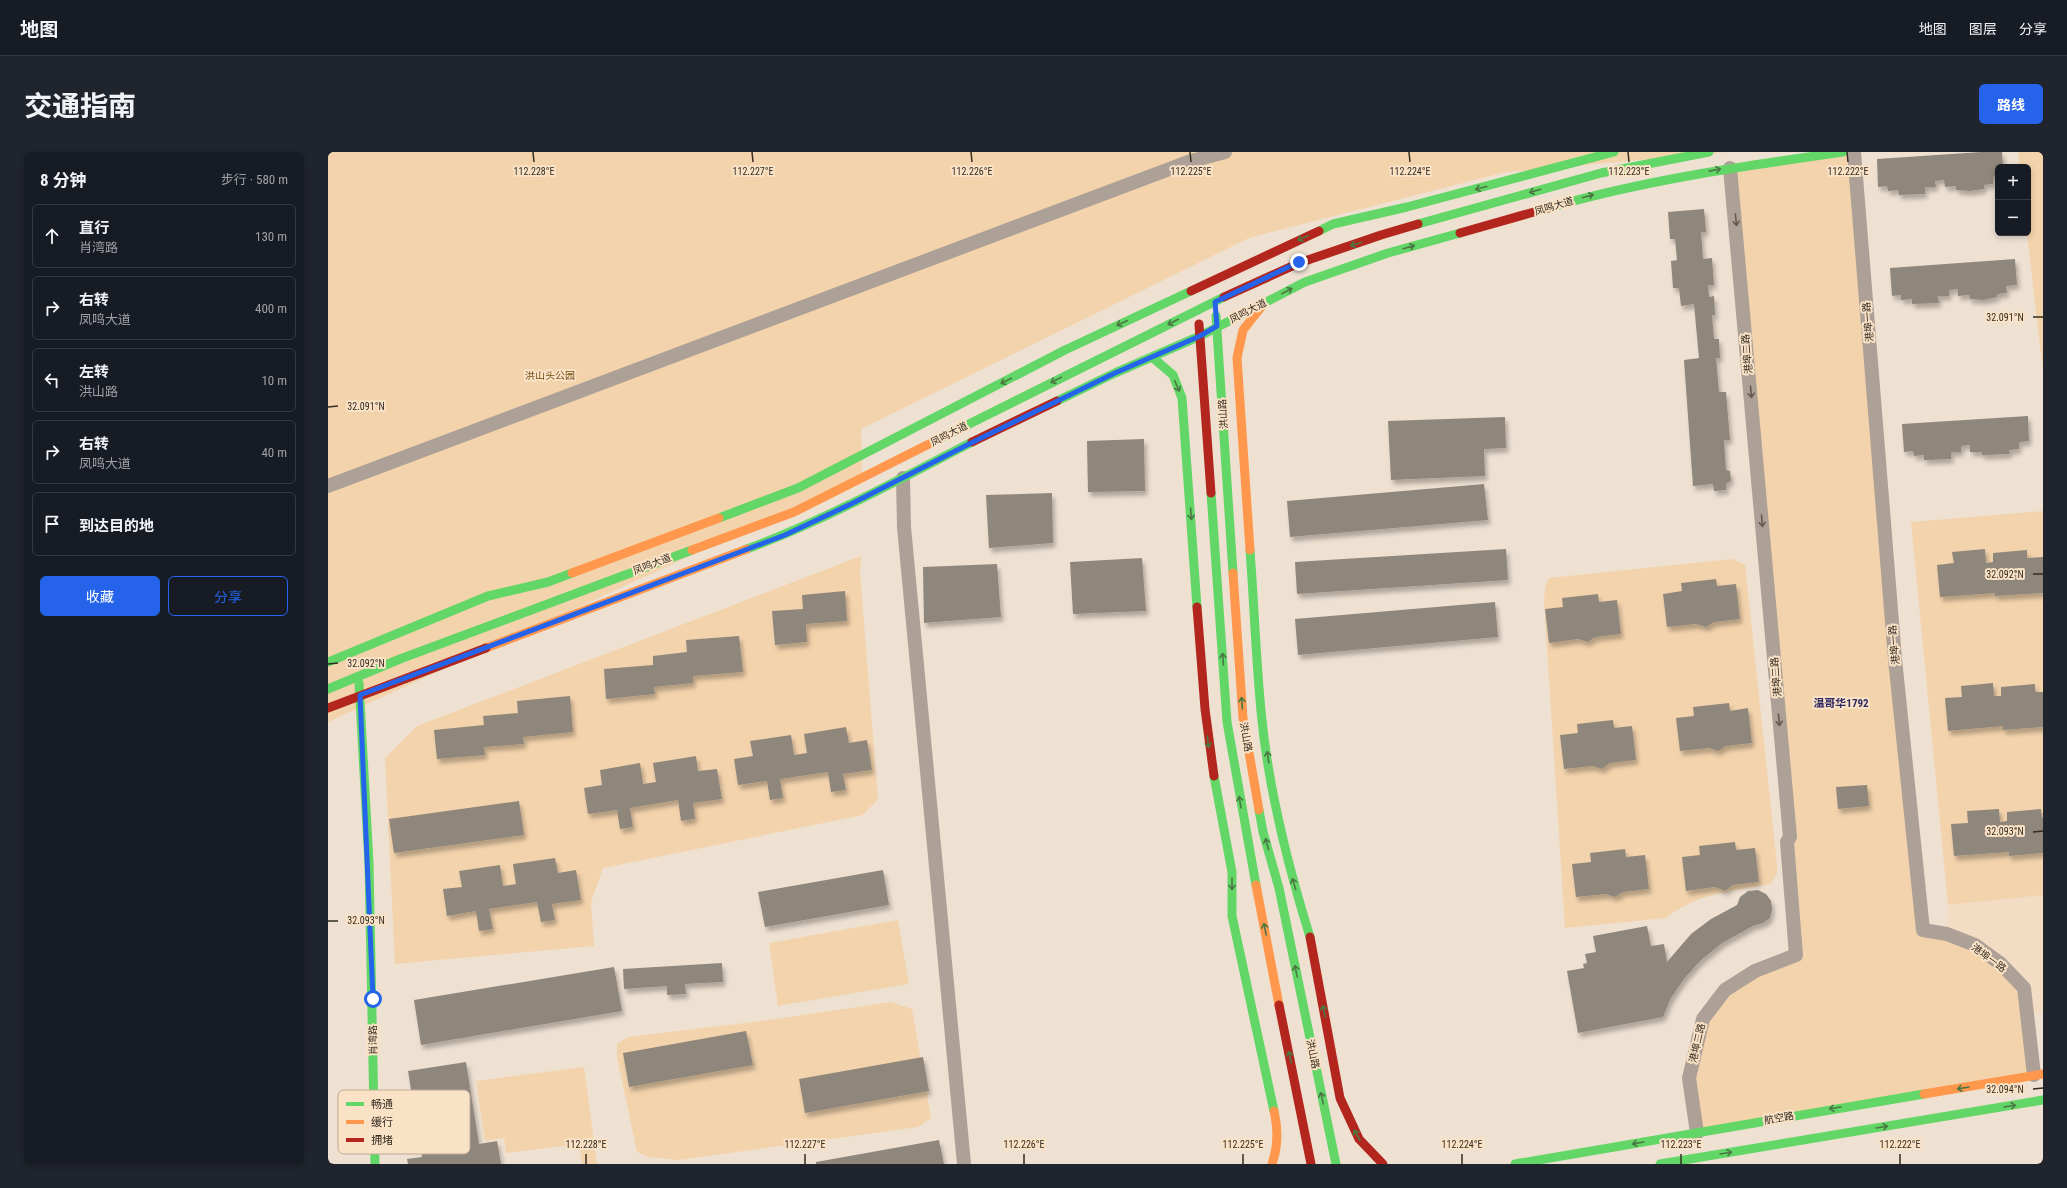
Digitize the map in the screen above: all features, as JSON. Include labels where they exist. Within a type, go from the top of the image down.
[{"type":"street","points":[[328,486],[1175,167],[1225,152]]},
{"type":"street","points":[[328,662],[488,596],[548,582],[798,488],[1065,350],[1333,224],[1407,207],[1614,152]]},
{"type":"street","name":"凤鸣大道","points":[[328,689],[794,512],[1198,310],[1299,262],[1381,235],[1601,173],[1709,152]]},
{"type":"street","name":"凤鸣大道","points":[[328,708],[785,535],[851,504],[1108,376],[1200,336],[1305,282],[1395,251],[1604,192],[1730,168],[1843,152]]},
{"type":"street","name":"港埠一路","points":[[1854,152],[1894,653],[1922,930],[1947,934],[1975,945],[2001,964],[2024,988],[2039,1074]]},
{"type":"street","name":"港埠二路","points":[[1697,1133],[1689,1078],[1703,1019],[1725,990],[1754,971],[1796,954],[1787,842],[1790,837],[1730,168]]},
{"type":"street","name":"洪山路","points":[[1215,302],[1243,718],[1263,832],[1279,888],[1336,1164]]},
{"type":"street","points":[[1266,302],[1243,330],[1237,358],[1261,712],[1273,793],[1290,873],[1313,946],[1340,1098],[1359,1139],[1383,1164]]},
{"type":"street","name":"洪山路","points":[[1198,310],[1227,722],[1246,838],[1311,1164]]},
{"type":"street","points":[[1152,357],[1173,375],[1182,398],[1204,702],[1210,756],[1232,872],[1232,916],[1276,1121],[1276,1152],[1272,1164]]},
{"type":"street","points":[[903,478],[904,527],[964,1164]]},
{"type":"street","name":"肖湾路","points":[[359,676],[373,999],[374,1090]]},
{"type":"street","name":"航空路","points":[[1514,1164],[2039,1074]]},
{"type":"street","points":[[1660,1164],[2043,1100]]},
{"type":"street","name":"肖湾路","points":[[375,1154],[375,1164]]},
{"type":"shaded area","points":[[2043,895],[2043,1012],[2027,1015],[1947,934],[1948,905]]},
{"type":"green space","name":"洪山头公园","points":[[328,152],[1728,152],[1506,172],[1249,238],[861,429],[862,477],[328,722]]},
{"type":"green space","points":[[1854,152],[1923,929],[1975,945],[2024,988],[2034,1075],[1697,1133],[1689,1078],[1703,1019],[1725,990],[1796,954],[1730,168]]},
{"type":"green space","points":[[2018,152],[2043,152],[2043,372],[2027,236],[2031,236],[2031,164],[2020,164]]},
{"type":"green space","points":[[2043,511],[2043,895],[1948,905],[1911,522]]},
{"type":"green space","points":[[861,556],[860,573],[878,799],[863,815],[603,868],[591,902],[594,946],[395,964],[385,758],[417,726]]},
{"type":"green space","points":[[1732,559],[1745,565],[1777,874],[1770,884],[1715,894],[1690,903],[1666,918],[1565,928],[1544,601],[1545,587],[1549,578]]},
{"type":"green space","points":[[898,920],[909,984],[778,1006],[769,943]]},
{"type":"green space","points":[[891,1002],[912,1009],[931,1118],[918,1127],[679,1160],[648,1157],[637,1152],[617,1057],[617,1044],[628,1037],[762,1021]]},
{"type":"green space","points":[[584,1067],[597,1164],[582,1164],[579,1144],[506,1153],[504,1138],[485,1141],[476,1081]]},
{"type":"building","points":[[2002,152],[2003,164],[1995,164],[1995,177],[1993,177],[1993,184],[1984,185],[1984,189],[1970,191],[1956,190],[1956,186],[1945,187],[1944,180],[1935,181],[1936,187],[1925,187],[1925,194],[1899,195],[1898,190],[1888,191],[1887,186],[1878,187],[1877,159]]},
{"type":"building","points":[[1704,209],[1706,232],[1701,232],[1703,259],[1712,258],[1714,285],[1708,285],[1709,297],[1714,296],[1715,315],[1712,315],[1714,339],[1719,339],[1720,358],[1716,358],[1719,392],[1726,392],[1730,440],[1724,440],[1726,470],[1730,471],[1731,481],[1726,484],[1726,490],[1714,491],[1713,484],[1693,486],[1684,360],[1699,358],[1694,304],[1681,306],[1679,288],[1673,288],[1671,261],[1677,260],[1675,239],[1670,239],[1668,212]]},
{"type":"building","points":[[2015,259],[2017,285],[2006,286],[2007,293],[1997,294],[1997,297],[1984,300],[1970,299],[1969,295],[1958,296],[1958,289],[1949,290],[1949,296],[1938,296],[1939,303],[1912,304],[1912,299],[1901,300],[1901,295],[1892,296],[1890,268]]},
{"type":"building","points":[[2028,416],[2029,441],[2019,442],[2019,449],[2009,450],[2010,454],[1982,455],[1982,452],[1970,452],[1970,445],[1961,446],[1961,452],[1951,452],[1951,459],[1924,460],[1924,455],[1914,456],[1913,451],[1904,452],[1902,424]]},
{"type":"building","points":[[1505,417],[1506,448],[1484,449],[1485,476],[1391,480],[1388,421]]},
{"type":"building","points":[[1144,439],[1145,491],[1088,492],[1087,441]]},
{"type":"building","points":[[1484,484],[1488,520],[1290,537],[1287,501]]},
{"type":"building","points":[[1052,493],[1053,543],[989,548],[986,495]]},
{"type":"building","points":[[1506,549],[1508,580],[1297,594],[1295,562]]},
{"type":"building","points":[[1985,549],[1986,563],[1993,562],[1993,553],[2027,550],[2027,558],[2043,557],[2043,593],[1995,596],[1995,593],[1940,597],[1937,565],[1954,563],[1952,552]]},
{"type":"building","points":[[1142,558],[1146,611],[1073,614],[1070,562]]},
{"type":"building","points":[[997,564],[1001,617],[924,623],[923,567]]},
{"type":"building","points":[[1716,579],[1717,586],[1736,584],[1740,619],[1714,622],[1706,627],[1696,624],[1667,627],[1663,594],[1682,591],[1681,583]]},
{"type":"building","points":[[845,591],[847,621],[806,624],[807,642],[775,645],[772,611],[803,609],[802,595]]},
{"type":"building","points":[[1598,594],[1599,602],[1617,600],[1621,634],[1595,637],[1588,642],[1578,639],[1549,643],[1545,609],[1563,607],[1562,598]]},
{"type":"building","points":[[1495,602],[1498,637],[1298,655],[1295,619]]},
{"type":"building","points":[[739,636],[743,672],[693,676],[693,683],[654,687],[655,694],[606,699],[604,669],[653,665],[653,656],[687,652],[686,640]]},
{"type":"building","points":[[1993,683],[1994,696],[2001,696],[2001,687],[2035,684],[2035,692],[2043,692],[2043,727],[2003,730],[2003,726],[1948,731],[1945,698],[1962,697],[1961,686]]},
{"type":"building","points":[[570,696],[573,732],[523,737],[524,744],[484,747],[485,755],[437,759],[434,730],[484,725],[483,716],[518,713],[517,701]]},
{"type":"building","points":[[1729,703],[1730,711],[1748,708],[1752,743],[1726,746],[1718,751],[1709,748],[1680,751],[1676,718],[1694,716],[1693,707]]},
{"type":"building","points":[[1613,720],[1614,728],[1632,726],[1636,760],[1610,763],[1602,769],[1593,766],[1564,769],[1560,735],[1578,733],[1577,724]]},
{"type":"building","points":[[846,727],[849,743],[867,740],[872,770],[843,774],[846,790],[831,792],[828,772],[780,779],[783,798],[770,800],[767,781],[738,785],[734,759],[753,756],[750,741],[791,735],[794,755],[807,753],[804,734]]},
{"type":"building","points":[[696,756],[698,771],[717,769],[722,799],[693,803],[695,819],[681,821],[678,800],[630,808],[633,827],[620,829],[617,810],[588,814],[584,788],[602,785],[600,770],[640,763],[643,784],[656,782],[653,763]]},
{"type":"building","points":[[1867,785],[1869,806],[1838,809],[1836,787]]},
{"type":"building","points":[[519,801],[524,835],[394,853],[389,819]]},
{"type":"building","points":[[1999,809],[2000,822],[2007,821],[2007,812],[2041,809],[2043,818],[2043,853],[2009,856],[2009,852],[1954,856],[1951,824],[1968,823],[1967,811]]},
{"type":"building","points":[[1735,842],[1736,850],[1755,848],[1759,882],[1733,885],[1725,891],[1715,887],[1686,891],[1682,857],[1700,855],[1699,846]]},
{"type":"building","points":[[1625,849],[1626,857],[1645,855],[1649,889],[1623,892],[1615,897],[1606,894],[1576,897],[1572,864],[1591,862],[1590,853]]},
{"type":"building","points":[[555,858],[558,873],[576,870],[581,900],[552,904],[555,920],[541,922],[537,902],[489,909],[493,929],[479,931],[476,911],[447,916],[443,889],[462,887],[459,871],[500,865],[503,886],[516,884],[513,864]]},
{"type":"building","points":[[883,870],[889,905],[765,927],[758,892]]},
{"type":"building","points":[[1758,890],[1766,894],[1771,901],[1772,909],[1770,918],[1763,923],[1753,926],[1722,943],[1700,961],[1684,979],[1671,998],[1663,1017],[1578,1033],[1567,971],[1584,968],[1583,964],[1587,963],[1585,954],[1596,952],[1593,936],[1647,926],[1651,946],[1664,944],[1667,962],[1691,934],[1711,919],[1737,905],[1740,897],[1748,891]]},
{"type":"building","points":[[722,963],[723,982],[685,984],[686,994],[667,995],[667,986],[624,989],[623,969]]},
{"type":"building","points":[[614,967],[622,1011],[421,1045],[414,1000]]},
{"type":"building","points":[[746,1031],[753,1065],[629,1087],[623,1053]]},
{"type":"building","points":[[923,1057],[929,1091],[805,1113],[799,1079]]},
{"type":"building","points":[[466,1062],[479,1144],[497,1141],[501,1164],[408,1164],[407,1159],[422,1157],[422,1154],[470,1154],[470,1090],[411,1090],[408,1071]]},
{"type":"building","points":[[939,1140],[944,1164],[816,1164],[816,1162]]},
{"type":"traffic: fast","points":[[1319,231],[1333,224],[1407,207],[1614,152]]},
{"type":"traffic: fast","points":[[1418,224],[1601,173],[1709,152]]},
{"type":"traffic: fast","points":[[1548,208],[1621,189],[1732,168],[1843,152]]},
{"type":"traffic: fast","points":[[1057,401],[1115,373],[1200,336],[1305,282],[1388,253],[1460,233]]},
{"type":"traffic: fast","points":[[719,518],[798,488],[1065,350],[1191,291]]},
{"type":"traffic: fast","points":[[931,443],[1224,297]]},
{"type":"traffic: fast","points":[[1216,316],[1233,573]]},
{"type":"traffic: fast","points":[[1152,357],[1173,375],[1182,398],[1197,607]]},
{"type":"traffic: fast","points":[[747,549],[776,538],[833,512],[972,442]]},
{"type":"traffic: fast","points":[[1211,493],[1227,722],[1256,885]]},
{"type":"traffic: fast","points":[[328,689],[400,659],[692,550]]},
{"type":"traffic: fast","points":[[1250,550],[1259,691],[1268,768],[1286,853],[1310,937]]},
{"type":"traffic: fast","points":[[328,662],[488,596],[548,582],[572,573]]},
{"type":"traffic: fast","points":[[359,683],[369,863],[374,1090]]},
{"type":"traffic: fast","points":[[1214,776],[1232,872],[1232,916],[1274,1111]]},
{"type":"traffic: fast","points":[[1259,810],[1263,832],[1279,888],[1336,1164]]},
{"type":"traffic: fast","points":[[1515,1164],[1924,1094]]},
{"type":"traffic: fast","points":[[1660,1164],[2043,1100]]},
{"type":"traffic: fast","points":[[375,1154],[375,1164]]},
{"type":"traffic: slow","points":[[1250,550],[1237,358],[1243,330],[1262,306]]},
{"type":"traffic: slow","points":[[692,550],[794,512],[931,443]]},
{"type":"traffic: slow","points":[[572,573],[719,518]]},
{"type":"traffic: slow","points":[[486,648],[747,549]]},
{"type":"traffic: slow","points":[[1233,573],[1243,718],[1259,810]]},
{"type":"traffic: slow","points":[[1256,885],[1279,1005]]},
{"type":"traffic: slow","points":[[1924,1094],[2043,1074]]},
{"type":"traffic: slow","points":[[1272,1164],[1277,1138],[1274,1111]]},
{"type":"traffic: jam","points":[[1460,233],[1548,208]]},
{"type":"traffic: jam","points":[[1224,297],[1299,263],[1418,224]]},
{"type":"traffic: jam","points":[[1191,291],[1319,231]]},
{"type":"traffic: jam","points":[[1199,324],[1211,493]]},
{"type":"traffic: jam","points":[[972,442],[1057,401]]},
{"type":"traffic: jam","points":[[1197,607],[1205,709],[1214,776]]},
{"type":"traffic: jam","points":[[328,708],[486,648]]},
{"type":"traffic: jam","points":[[1310,937],[1340,1098],[1359,1139],[1383,1164]]},
{"type":"traffic: jam","points":[[1279,1005],[1311,1164]]},
{"type":"district","name":"温哥华1792","points":[[1841,703]]},
{"type":"route","points":[[373,999],[360,695],[785,535],[851,504],[977,440],[1115,373],[1200,336],[1217,326],[1215,302],[1299,262]]}]
